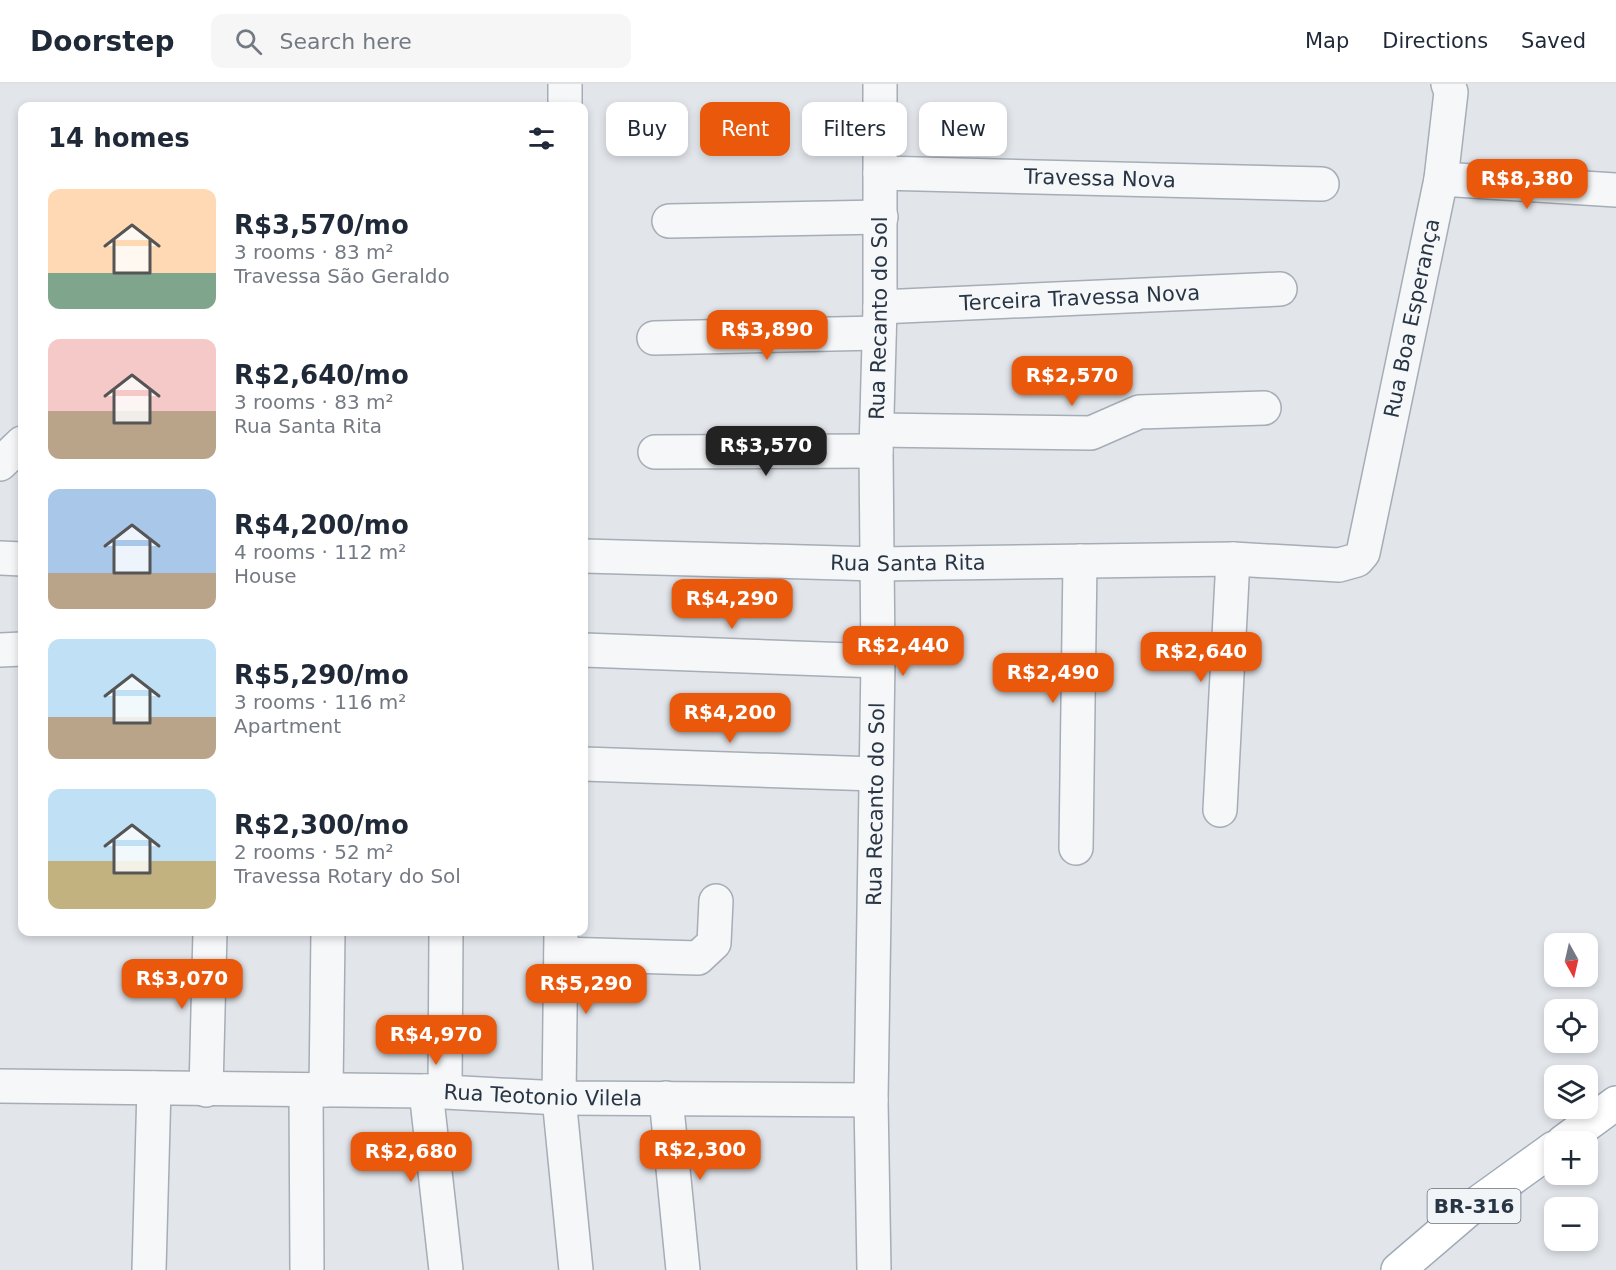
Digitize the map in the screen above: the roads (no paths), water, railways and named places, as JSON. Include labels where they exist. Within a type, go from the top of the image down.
[{"type":"main road","points":[[1578,1131],[1616,1103]]},
{"type":"main road","name":"BR-316","points":[[1398,1270],[1468,1210],[1544,1155]]},
{"type":"street","points":[[565,84],[565,102]]},
{"type":"street","name":"Rua Recanto do Sol","points":[[874,1270],[871,1100],[878,661],[880,84]]},
{"type":"street","name":"Rua Boa Esperança","points":[[1363,553],[1441,179],[1451,92],[1448,84]]},
{"type":"street","name":"Travessa Nova","points":[[880,173],[1322,184]]},
{"type":"street","points":[[1441,179],[1616,190]]},
{"type":"street","points":[[669,221],[880,216]]},
{"type":"street","name":"Terceira Travessa Nova","points":[[654,338],[1280,289]]},
{"type":"street","points":[[655,452],[877,440],[1091,433],[1139,412],[1264,408]]},
{"type":"street","points":[[0,464],[18,447]]},
{"type":"street","name":"Rua Santa Rita","points":[[588,556],[877,564],[1233,559],[1339,565],[1357,560],[1363,553]]},
{"type":"street","points":[[0,558],[18,559]]},
{"type":"street","points":[[1220,810],[1233,559]]},
{"type":"street","points":[[1076,848],[1080,561]]},
{"type":"street","points":[[0,650],[18,649]]},
{"type":"street","points":[[588,650],[878,661]]},
{"type":"street","points":[[588,764],[875,774]]},
{"type":"street","points":[[576,1270],[559,1098],[561,943],[698,958],[714,943],[716,901]]},
{"type":"street","points":[[206,1090],[210,936]]},
{"type":"street","points":[[307,1270],[316,1090],[328,936]]},
{"type":"street","points":[[446,936],[436,1091],[446,1270]]},
{"type":"street","name":"Rua Teotonio Vilela","points":[[0,1086],[436,1091],[559,1098],[871,1100]]},
{"type":"street","points":[[149,1270],[154,1088]]},
{"type":"street","points":[[666,1098],[683,1270]]}]
